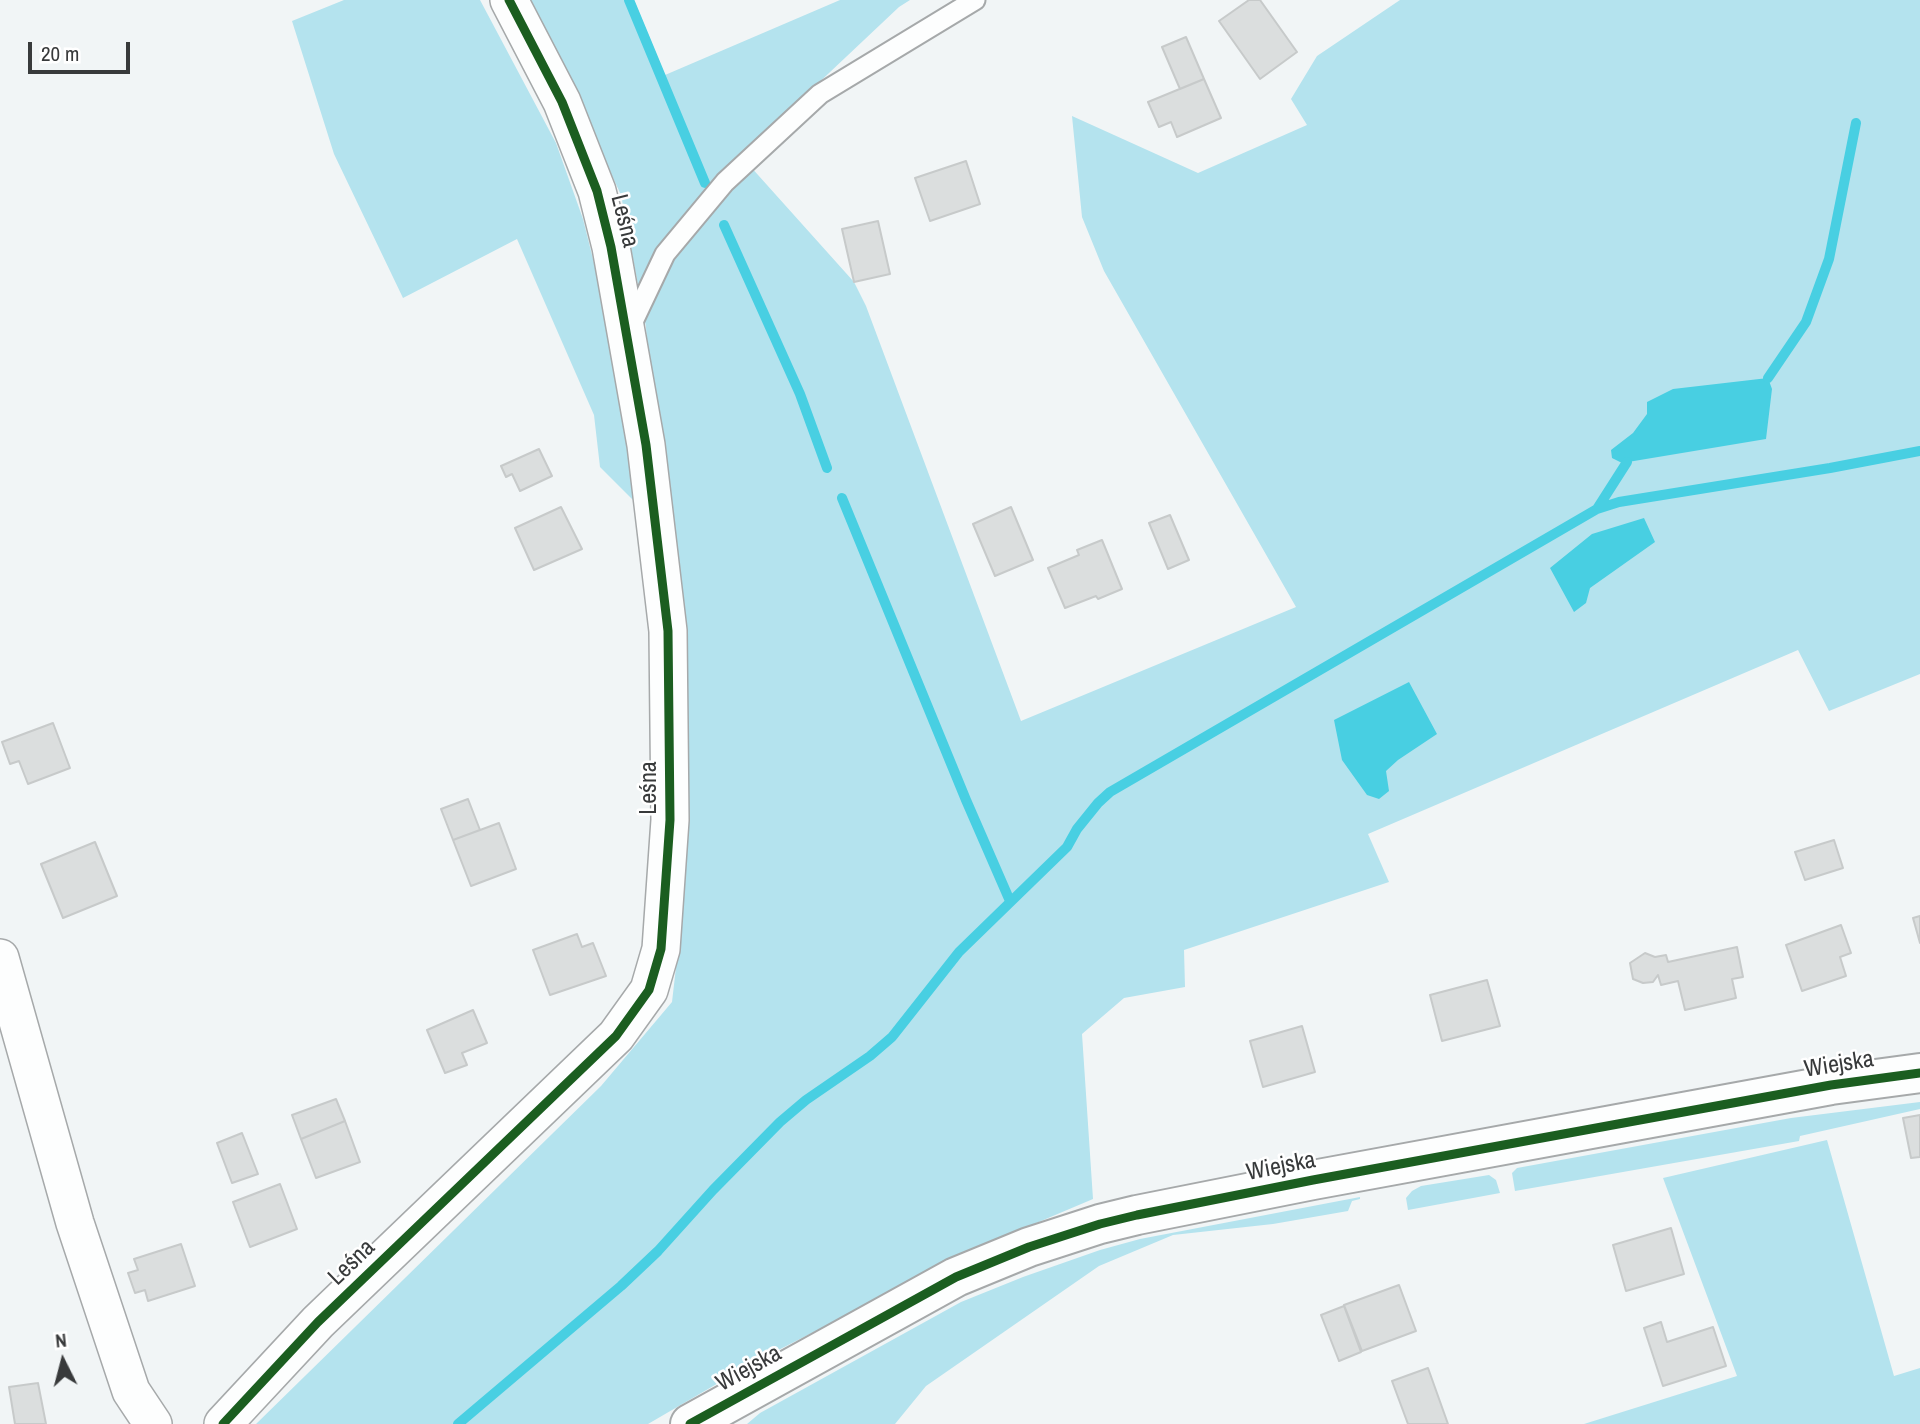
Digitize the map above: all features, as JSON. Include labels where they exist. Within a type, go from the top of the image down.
[{"type":"street","name":"Leśna","points":[[223,1424],[318,1322],[616,1037],[649,990],[660,949],[670,820],[668,631],[646,445],[611,247],[597,191],[562,102],[509,0]]},
{"type":"street","points":[[0,958],[75,1223],[131,1391],[153,1424]]},
{"type":"street","name":"Wiejska","points":[[706,1420],[956,1277],[1030,1247],[1100,1224],[1137,1214],[1618,1124],[1831,1085],[1920,1073]]},
{"type":"lane","points":[[627,335],[665,254],[725,182],[820,94],[975,0]]},
{"type":"shaded area","points":[[344,0],[480,0],[556,143],[583,219],[614,343],[634,501],[600,467],[594,415],[517,239],[403,298],[334,154],[292,21]]},
{"type":"shaded area","points":[[531,0],[634,0],[665,75],[840,0],[910,0],[899,7],[741,156],[854,282],[866,306],[1021,721],[1296,607],[1104,271],[1082,217],[1072,116],[1198,173],[1307,125],[1291,99],[1317,56],[1400,0],[1920,0],[1920,674],[1829,711],[1798,650],[1368,834],[1389,882],[1184,950],[1185,987],[1124,998],[1082,1034],[1093,1199],[982,1246],[751,1364],[648,1424],[256,1424],[601,1086],[672,1002],[678,950],[646,327],[621,195]]},
{"type":"shaded area","points":[[1920,1102],[1920,1109],[1800,1136],[1799,1141],[1515,1191],[1512,1173],[1517,1168],[1791,1118]]},
{"type":"shaded area","points":[[1827,1140],[1894,1376],[1920,1368],[1920,1424],[1584,1424],[1737,1376],[1663,1178]]},
{"type":"shaded area","points":[[1489,1175],[1496,1180],[1500,1193],[1408,1210],[1406,1198],[1421,1186]]},
{"type":"shaded area","points":[[1360,1197],[1352,1201],[1348,1211],[1273,1224],[1173,1235],[1099,1266],[926,1386],[895,1424],[747,1424],[760,1413],[961,1302],[1023,1277],[1140,1239]]},
{"type":"water","points":[[1768,378],[1772,389],[1766,439],[1622,463],[1612,458],[1611,450],[1633,433],[1647,414],[1647,402],[1673,389]]},
{"type":"water","points":[[1644,518],[1655,542],[1590,588],[1586,603],[1574,612],[1550,568],[1592,534]]},
{"type":"water","points":[[1409,682],[1437,734],[1386,771],[1389,791],[1379,799],[1367,795],[1342,760],[1334,720]]},
{"type":"building","points":[[1249,0],[1260,0],[1297,52],[1260,79],[1219,21]]},
{"type":"building","points":[[1186,37],[1204,79],[1180,89],[1162,47]]},
{"type":"building","points":[[1204,79],[1221,118],[1177,137],[1171,122],[1159,127],[1148,102]]},
{"type":"building","points":[[966,161],[980,204],[930,221],[915,178]]},
{"type":"building","points":[[878,221],[890,274],[854,282],[842,229]]},
{"type":"building","points":[[539,449],[552,476],[520,491],[512,474],[506,477],[501,466]]},
{"type":"building","points":[[561,507],[582,549],[534,570],[515,528]]},
{"type":"building","points":[[1011,507],[1033,560],[995,576],[973,524]]},
{"type":"building","points":[[1170,515],[1189,560],[1168,569],[1149,523]]},
{"type":"building","points":[[1102,540],[1122,589],[1065,608],[1048,568],[1079,555],[1077,550]]},
{"type":"building","points":[[53,723],[70,768],[28,784],[19,761],[10,764],[2,742]]},
{"type":"building","points":[[468,799],[480,830],[453,840],[441,809]]},
{"type":"building","points":[[499,823],[516,869],[471,886],[453,840]]},
{"type":"building","points":[[1834,840],[1843,868],[1805,880],[1795,852]]},
{"type":"building","points":[[95,842],[117,896],[63,918],[41,864]]},
{"type":"building","points":[[1920,916],[1920,943],[1913,918]]},
{"type":"building","points":[[1841,925],[1851,953],[1840,957],[1846,976],[1802,991],[1786,945]]},
{"type":"building","points":[[577,934],[582,947],[593,943],[606,976],[550,995],[533,950]]},
{"type":"building","points":[[1737,947],[1743,977],[1732,979],[1736,998],[1685,1010],[1678,981],[1661,985],[1658,975],[1653,982],[1643,983],[1633,979],[1630,963],[1645,953],[1655,957],[1666,955],[1668,962]]},
{"type":"building","points":[[1487,980],[1500,1026],[1442,1041],[1430,995]]},
{"type":"building","points":[[473,1010],[487,1043],[462,1053],[467,1065],[445,1073],[427,1030]]},
{"type":"building","points":[[1302,1026],[1315,1072],[1263,1087],[1250,1041]]},
{"type":"building","points":[[336,1099],[345,1121],[301,1139],[292,1115]]},
{"type":"building","points":[[1920,1115],[1920,1157],[1911,1158],[1903,1118]]},
{"type":"building","points":[[345,1121],[360,1162],[316,1178],[301,1139]]},
{"type":"building","points":[[242,1133],[258,1174],[232,1183],[217,1143]]},
{"type":"building","points":[[280,1184],[297,1229],[250,1247],[233,1202]]},
{"type":"building","points":[[1671,1228],[1684,1274],[1626,1291],[1613,1245]]},
{"type":"building","points":[[181,1244],[195,1286],[148,1301],[145,1290],[135,1293],[128,1273],[138,1270],[134,1259]]},
{"type":"building","points":[[1399,1285],[1416,1331],[1362,1351],[1344,1305]]},
{"type":"building","points":[[1344,1306],[1361,1352],[1339,1361],[1321,1315]]},
{"type":"building","points":[[1661,1322],[1667,1342],[1713,1327],[1726,1366],[1663,1386],[1644,1328]]},
{"type":"building","points":[[1428,1368],[1448,1424],[1408,1424],[1392,1381]]},
{"type":"building","points":[[38,1383],[46,1424],[15,1424],[9,1387]]},
{"type":"waterway","points":[[629,0],[705,183]]},
{"type":"waterway","points":[[1768,378],[1806,322],[1829,259],[1856,123]]},
{"type":"waterway","points":[[724,225],[800,394],[827,468]]},
{"type":"waterway","points":[[458,1424],[621,1286],[658,1251],[780,1122],[892,1037],[959,952],[1067,847],[1077,829],[1110,792],[1597,509],[1619,502],[1920,451]]},
{"type":"waterway","points":[[1597,509],[1627,462]]},
{"type":"waterway","points":[[842,498],[1010,901]]},
{"type":"cycle path","points":[[223,1424],[318,1322],[616,1036],[649,990],[661,949],[670,820],[668,631],[646,445],[611,247],[597,191],[562,102],[509,0]]},
{"type":"cycle path","points":[[690,1424],[956,1277],[1029,1247],[1100,1224],[1313,1180],[1831,1085],[1920,1073]]}]
